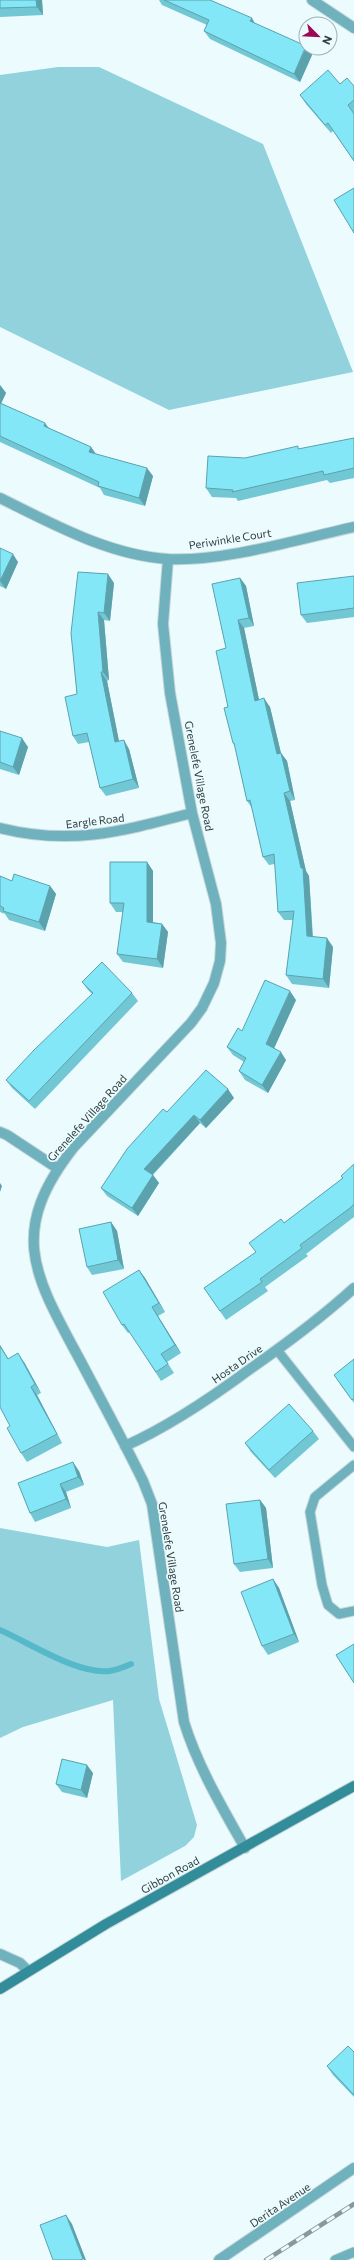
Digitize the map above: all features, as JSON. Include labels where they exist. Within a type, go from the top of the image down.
[{"type":"main road","name":"Gibbon Road","points":[[0,1989],[106,1924],[354,1786]]},
{"type":"street","points":[[312,0],[354,28]]},
{"type":"street","name":"Periwinkle Court","points":[[0,498],[76,536],[139,554],[168,558],[200,558],[354,528]]},
{"type":"street","name":"Grenelefe Village Road","points":[[168,558],[163,624],[164,649],[170,693],[192,813],[216,904],[221,943],[220,961],[214,983],[202,1008],[191,1023],[57,1168],[49,1182],[38,1209],[34,1241],[37,1271],[50,1304],[143,1481],[152,1504],[184,1722],[192,1746],[204,1773],[245,1848]]},
{"type":"street","name":"Eargle Road","points":[[0,828],[61,838],[118,832],[192,813]]},
{"type":"street","points":[[0,1132],[7,1135],[57,1168]]},
{"type":"street","name":"Hosta Drive","points":[[125,1446],[166,1426],[296,1337],[354,1288]]},
{"type":"street","points":[[0,1954],[20,1963],[28,1971]]},
{"type":"street","name":"Derita Avenue","points":[[219,2260],[354,2168]]},
{"type":"lane","points":[[277,1350],[354,1447]]},
{"type":"lane","points":[[354,1465],[314,1497],[310,1512],[322,1585],[328,1605],[339,1614],[354,1611]]},
{"type":"lane","points":[[335,2260],[354,2252]]},
{"type":"shaded area","points":[[58,67],[99,67],[263,144],[353,372],[169,410],[0,327],[0,75]]},
{"type":"shaded area","points":[[0,1528],[107,1547],[139,1540],[159,1699],[197,1825],[194,1837],[185,1846],[121,1881],[113,1700],[23,1727],[0,1738]]},
{"type":"building","points":[[0,0],[36,0],[37,7],[0,8]]},
{"type":"building","points":[[164,0],[210,0],[252,18],[250,21],[298,42],[298,56],[302,56],[294,74],[204,31],[209,20]]},
{"type":"building","points":[[328,70],[340,84],[347,78],[354,86],[354,100],[348,105],[354,114],[354,161],[328,123],[325,125],[300,95]]},
{"type":"building","points":[[354,188],[354,233],[334,200]]},
{"type":"building","points":[[0,403],[45,423],[44,426],[91,447],[89,452],[147,468],[139,498],[98,486],[99,482],[0,436]]},
{"type":"building","points":[[354,438],[354,468],[324,475],[323,471],[232,492],[233,490],[206,488],[208,456],[245,458],[298,446],[298,449]]},
{"type":"building","points":[[0,548],[13,554],[0,581]]},
{"type":"building","points":[[78,572],[108,574],[104,613],[98,612],[103,672],[101,672],[115,742],[124,740],[133,779],[100,788],[87,733],[73,736],[65,697],[77,694],[71,633]]},
{"type":"building","points":[[354,576],[354,608],[301,615],[297,583]]},
{"type":"building","points":[[240,578],[249,618],[238,620],[255,701],[264,698],[277,754],[281,753],[290,791],[284,793],[301,868],[303,868],[307,936],[327,938],[323,979],[286,975],[294,911],[278,912],[274,854],[263,857],[250,800],[247,801],[234,743],[224,708],[228,707],[216,651],[226,648],[212,584]]},
{"type":"building","points":[[0,731],[22,738],[13,767],[0,762]]},
{"type":"building","points":[[110,862],[147,862],[147,922],[162,924],[157,959],[117,954],[124,903],[110,903]]},
{"type":"building","points":[[14,874],[50,886],[39,922],[3,911],[4,908],[0,906],[0,876],[12,881]]},
{"type":"building","points":[[102,962],[132,993],[29,1101],[6,1080],[34,1050],[93,993],[82,982]]},
{"type":"building","points":[[265,980],[290,991],[266,1044],[281,1052],[262,1085],[239,1071],[246,1058],[227,1047],[238,1028],[242,1031]]},
{"type":"building","points":[[206,1070],[228,1089],[200,1120],[194,1115],[144,1169],[153,1175],[132,1208],[101,1188],[127,1149],[163,1109],[167,1112]]},
{"type":"building","points":[[354,1164],[354,1204],[300,1245],[302,1248],[260,1279],[262,1282],[220,1311],[204,1288],[256,1252],[249,1243],[281,1219],[284,1223],[343,1178],[341,1176]]},
{"type":"building","points":[[111,1222],[118,1260],[87,1267],[79,1229]]},
{"type":"building","points":[[139,1270],[159,1303],[152,1307],[175,1345],[161,1354],[168,1364],[156,1372],[124,1324],[122,1325],[103,1292]]},
{"type":"building","points":[[0,1346],[8,1359],[18,1353],[35,1384],[31,1387],[57,1434],[21,1453],[7,1428],[10,1426],[0,1407]]},
{"type":"building","points":[[354,1359],[354,1398],[352,1400],[334,1375]]},
{"type":"building","points":[[289,1404],[313,1431],[269,1470],[245,1443]]},
{"type":"building","points":[[73,1462],[78,1477],[60,1484],[66,1499],[30,1513],[18,1483]]},
{"type":"building","points":[[260,1500],[268,1559],[234,1564],[226,1504]]},
{"type":"building","points":[[273,1579],[294,1634],[262,1646],[241,1592]]},
{"type":"building","points":[[354,1644],[354,1683],[336,1655]]},
{"type":"building","points":[[62,1759],[87,1765],[81,1790],[56,1784]]},
{"type":"building","points":[[348,2046],[354,2052],[354,2095],[327,2066]]},
{"type":"building","points":[[66,2215],[83,2259],[53,2260],[40,2225]]},
{"type":"waterway","points":[[0,1630],[54,1657],[84,1668],[97,1671],[110,1671],[131,1664]]},
{"type":"railway","points":[[266,2260],[354,2204]]}]
